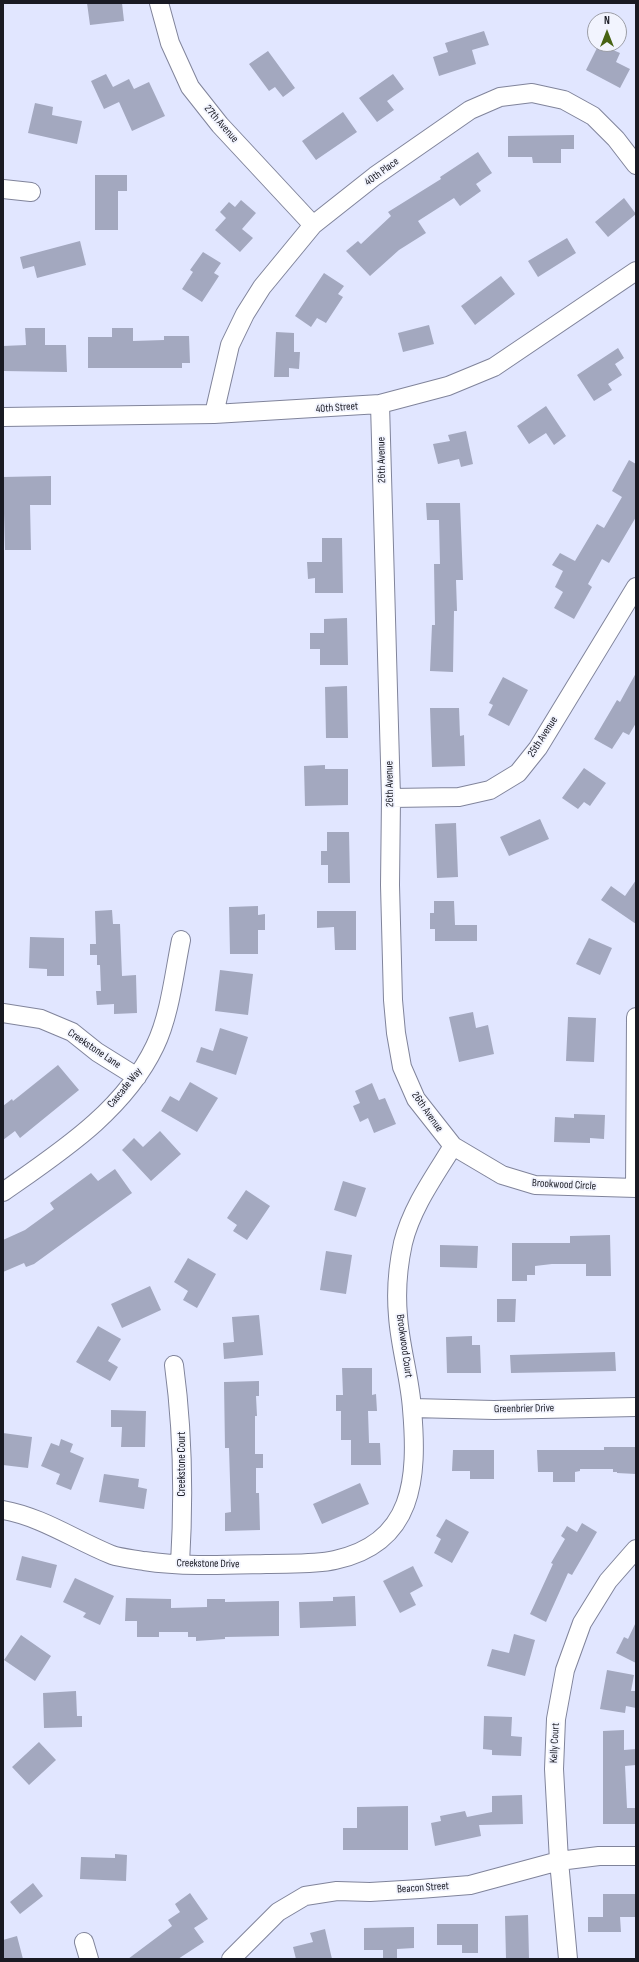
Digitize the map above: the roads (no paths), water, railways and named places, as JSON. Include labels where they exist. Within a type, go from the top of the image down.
[{"type":"street","name":"27th Avenue","points":[[159,3],[170,43],[190,87],[220,125],[313,225]]},
{"type":"street","name":"40th Place","points":[[214,414],[222,371],[230,345],[246,314],[262,286],[313,225],[376,176],[470,110],[500,97],[532,93],[564,100],[593,116],[616,139],[636,165]]},
{"type":"street","points":[[3,189],[31,192]]},
{"type":"street","name":"40th Street","points":[[3,418],[214,414],[380,404],[448,386],[494,367],[636,271]]},
{"type":"street","name":"26th Avenue","points":[[380,404],[391,798],[390,884],[393,1000],[396,1033],[402,1067],[416,1099],[454,1146]]},
{"type":"street","name":"25th Avenue","points":[[391,798],[459,797],[490,790],[518,773],[538,748],[636,587]]},
{"type":"street","name":"Cascade Way","points":[[3,1192],[72,1144],[108,1109],[137,1077],[155,1046],[163,1024],[181,940]]},
{"type":"street","name":"Creekstone Lane","points":[[3,1013],[41,1019],[72,1032],[97,1052],[137,1077]]},
{"type":"street","points":[[635,1188],[636,1017]]},
{"type":"street","name":"Brookwood Circle","points":[[454,1146],[502,1175],[535,1185],[635,1188]]},
{"type":"street","name":"Brookwood Court","points":[[403,1510],[409,1497],[415,1462],[412,1408],[398,1316],[399,1275],[403,1245],[410,1220],[424,1191],[454,1146]]},
{"type":"street","name":"Creekstone Court","points":[[174,1365],[182,1431],[182,1524],[180,1564]]},
{"type":"street","name":"Greenbrier Drive","points":[[412,1408],[494,1410],[636,1407]]},
{"type":"street","name":"Creekstone Drive","points":[[3,1510],[23,1513],[114,1556],[180,1564],[250,1564],[334,1561],[368,1550],[393,1529],[403,1510]]},
{"type":"street","name":"Kelly Court","points":[[568,1959],[559,1861],[554,1769],[556,1719],[565,1670],[582,1623],[608,1581],[636,1549]]},
{"type":"street","name":"Beacon Street","points":[[231,1959],[278,1912],[305,1896],[337,1891],[370,1892],[420,1890],[470,1885],[559,1861],[599,1856],[636,1856]]}]
